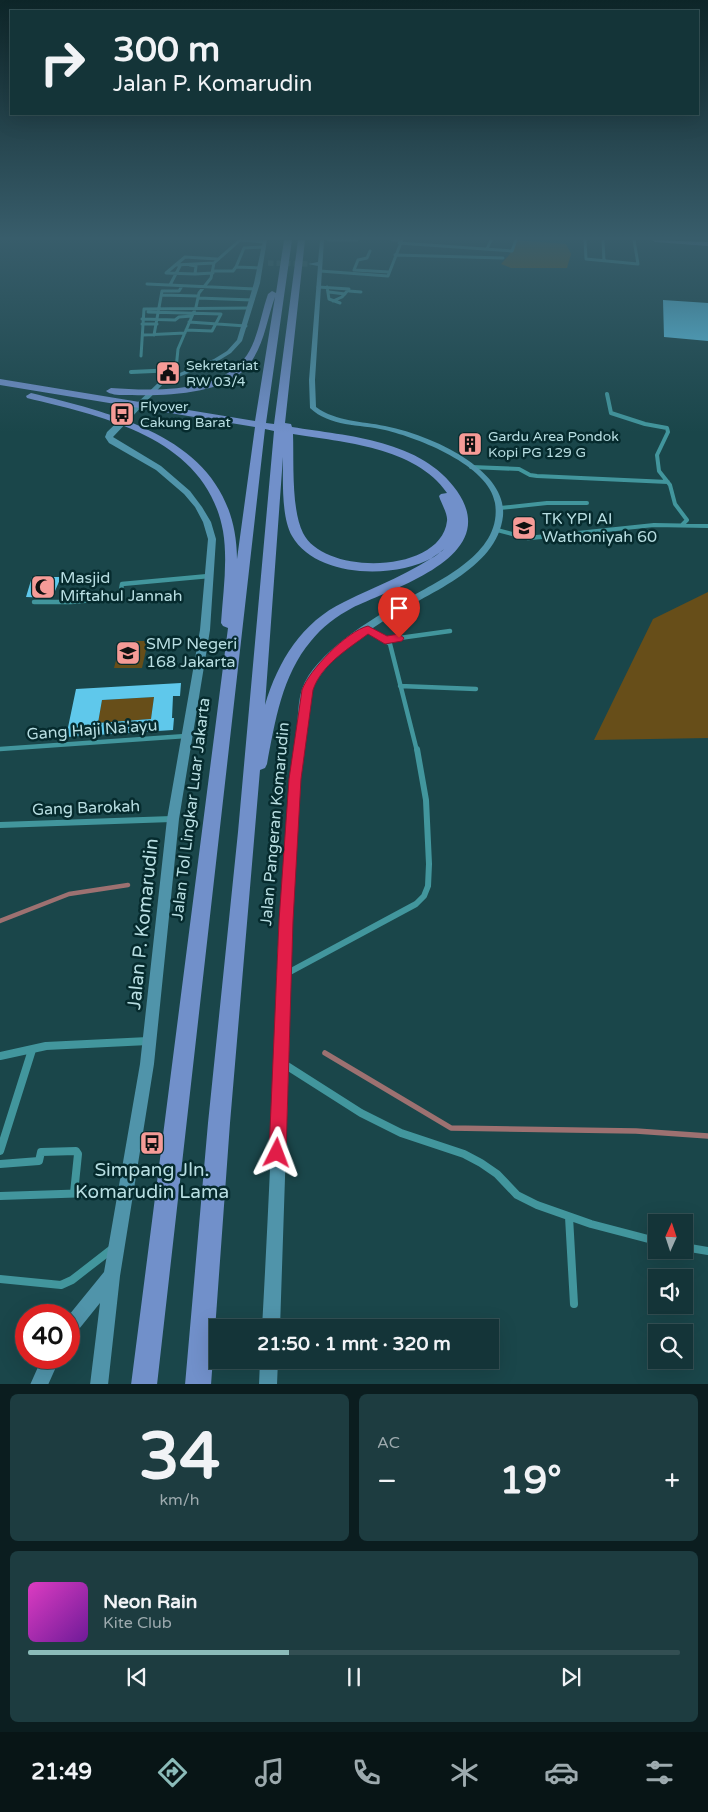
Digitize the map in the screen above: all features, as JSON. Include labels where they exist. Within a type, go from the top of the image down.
[{"type":"highway","points":[[0,381],[120,392],[152,392],[185,389],[222,380],[232,376],[245,365],[252,355],[268,305]]},
{"type":"highway","name":"Jalan Tol Lingkar Luar Jakarta","points":[[144,1384],[181,1088],[226,699],[277,305]]},
{"type":"highway","points":[[198,1384],[284,380],[294,305]]},
{"type":"highway","points":[[284,380],[292,512],[295,529],[304,543],[318,555],[330,561],[349,567],[365,568],[400,565],[417,560],[431,554],[444,543],[452,528],[452,512],[442,492],[426,476],[403,461],[378,452],[305,434]]},
{"type":"highway","points":[[0,381],[123,405]]},
{"type":"highway","points":[[0,388],[158,410],[368,443],[401,454],[422,464],[439,476],[453,492],[464,515],[463,526],[458,541],[442,558],[413,576],[346,606],[319,625],[306,638],[288,668],[278,691],[262,750],[246,832]]},
{"type":"highway","points":[[0,388],[104,415],[143,430],[172,445],[194,463],[213,488],[227,522],[230,545],[226,699]]},
{"type":"street","points":[[154,335],[158,324],[157,319],[161,305]]},
{"type":"street","points":[[130,372],[177,372],[208,364],[229,352],[240,340],[246,326],[251,305]]},
{"type":"street","points":[[321,305],[311,397],[313,408],[332,417],[386,428],[420,439],[453,454],[472,467],[492,489],[500,508],[547,503],[587,503]]},
{"type":"street","points":[[160,310],[196,307],[250,308]]},
{"type":"street","points":[[177,372],[178,349],[196,307]]},
{"type":"street","points":[[141,356],[144,309],[193,314],[220,313],[212,331],[186,331],[143,335]]},
{"type":"street","points":[[142,319],[175,320],[179,317],[193,314]]},
{"type":"street","points":[[190,322],[246,326]]},
{"type":"street","points":[[142,324],[158,324]]},
{"type":"street","name":"Jalan P. Komarudin","points":[[112,1276],[150,1040],[173,820],[205,630],[210,576],[210,530],[200,510],[173,478],[143,456],[112,441],[110,434],[162,382],[177,372]]},
{"type":"street","points":[[607,394],[606,399],[612,409],[611,413],[645,424],[667,428],[668,432],[657,455],[659,471],[668,482],[675,504],[687,520],[686,523],[680,526]]},
{"type":"street","points":[[472,467],[519,469],[530,476],[668,482]]},
{"type":"street","name":"Jalan Pangeran Komarudin","points":[[270,1319],[282,1060],[283,978],[295,779],[307,690],[311,680],[320,668],[337,651],[393,611],[466,567],[484,551],[497,530],[500,508]]},
{"type":"street","points":[[497,530],[528,538],[663,524],[708,526]]},
{"type":"street","points":[[34,602],[71,602],[117,598],[120,596],[122,584],[210,576]]},
{"type":"street","points":[[283,978],[416,904],[424,896],[428,886],[429,864],[426,800],[419,758],[393,651],[390,644],[368,629]]},
{"type":"street","points":[[385,640],[450,631]]},
{"type":"street","points":[[400,686],[476,689]]},
{"type":"street","name":"Gang Haji Na'ayu","points":[[0,749],[186,736]]},
{"type":"street","name":"Gang Barokah","points":[[0,825],[173,820]]},
{"type":"street","points":[[0,1056],[46,1046],[150,1040]]},
{"type":"street","points":[[0,1151],[32,1050]]},
{"type":"street","points":[[282,1060],[361,1114],[401,1133],[464,1154],[481,1163],[497,1174],[516,1195],[537,1205],[569,1216],[648,1239]]},
{"type":"street","points":[[0,1164],[39,1160],[41,1152],[76,1151],[78,1154],[74,1193]]},
{"type":"street","points":[[0,1196],[125,1192]]},
{"type":"street","points":[[569,1216],[574,1304]]},
{"type":"street","points":[[0,1279],[61,1284],[72,1280],[118,1244]]},
{"type":"street","points":[[693,1249],[708,1252]]},
{"type":"street","points":[[80,1315],[112,1276]]},
{"type":"street","points":[[99,1384],[112,1276]]},
{"type":"street","points":[[39,1384],[46,1369]]},
{"type":"street","points":[[268,1384],[269,1369]]},
{"type":"shaded area","points":[[708,592],[708,738],[594,740],[653,619]]},
{"type":"shaded area","points":[[121,641],[148,641],[142,668],[114,668]]},
{"type":"shaded area","points":[[154,697],[151,719],[98,723],[102,700]]},
{"type":"building","points":[[663,305],[708,305],[708,341],[664,337]]},
{"type":"building","name":"Masjid Miftahul Jannah","points":[[32,577],[61,577],[52,598],[26,597]]},
{"type":"building","points":[[181,683],[180,696],[173,696],[173,730],[66,737],[76,689]],"holes":[[[154,697],[151,719],[98,723],[102,700]]]},
{"type":"waterway","points":[[0,921],[69,894],[128,885]]},
{"type":"waterway","points":[[325,1053],[451,1128],[636,1131],[708,1136]]},
{"type":"place","name":"Sekretariat RW 03/4","points":[[168,373]]},
{"type":"place","name":"Flyover Cakung Barat","points":[[122,414]]},
{"type":"place","name":"Gardu Area Pondok Kopi PG 129 G","points":[[470,444]]},
{"type":"place","name":"TK YPI Al Wathoniyah 60","points":[[524,528]]},
{"type":"place","name":"Masjid Miftahul Jannah","points":[[43,587]]},
{"type":"place","name":"SMP Negeri 168 Jakarta","points":[[128,653]]},
{"type":"place","name":"Simpang Jln. Komarudin Lama","points":[[152,1143]]},
{"type":"route","points":[[277,1153],[282,1057],[283,975],[295,779],[307,690],[311,680],[320,668],[337,651],[368,629],[385,640],[399,638]]}]
